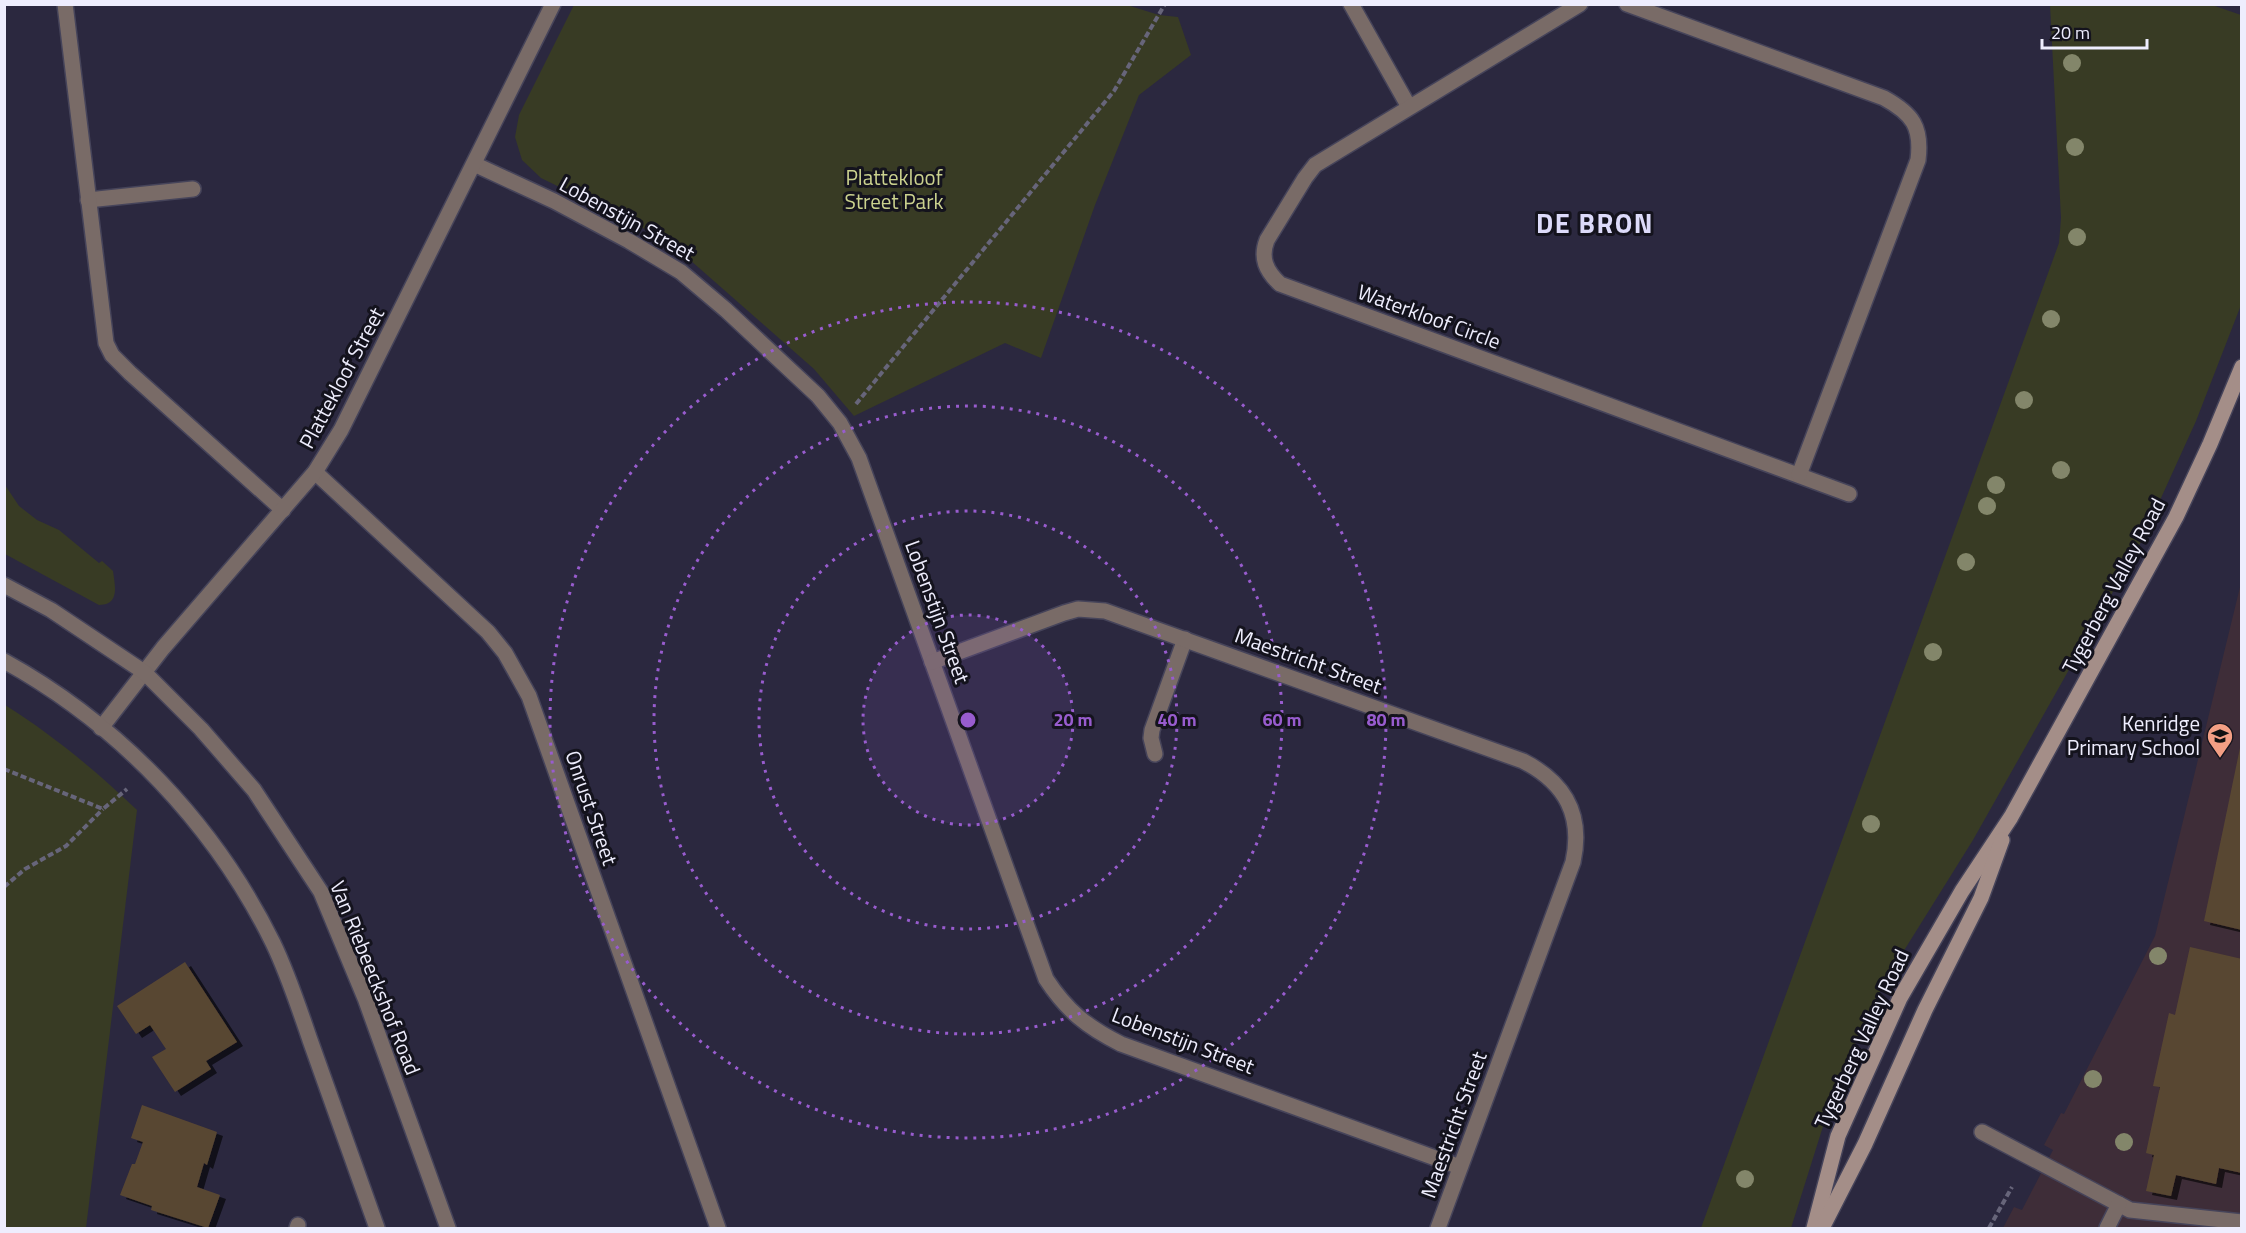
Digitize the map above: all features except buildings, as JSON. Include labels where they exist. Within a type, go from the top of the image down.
[{"type":"main road","name":"Tygerberg Valley Road","points":[[1814,1228],[1838,1136],[1900,998],[1962,891],[2011,818],[2176,517],[2210,444],[2241,368]]},
{"type":"main road","name":"Tygerberg Valley Road","points":[[1822,1228],[1865,1144],[1902,1058],[1981,898],[2011,818]]},
{"type":"street","points":[[65,4],[106,343],[112,355],[130,373],[283,510]]},
{"type":"street","name":"Plattekloof Street","points":[[101,728],[144,672],[315,472],[357,402],[553,4]]},
{"type":"street","points":[[1351,4],[1409,107]]},
{"type":"street","name":"Waterkloof Circle","points":[[1580,4],[1315,165],[1272,232],[1264,249],[1266,267],[1280,284],[1849,494]]},
{"type":"street","points":[[1627,4],[1884,98],[1903,108],[1916,125],[1920,142],[1918,160],[1799,475]]},
{"type":"street","name":"Lobenstijn Street","points":[[474,164],[554,201],[681,272],[726,310],[818,396],[840,423],[859,458],[1046,979],[1061,1002],[1082,1021],[1121,1044],[1460,1167]]},
{"type":"street","points":[[88,200],[193,189]]},
{"type":"street","name":"Onrust Street","points":[[315,472],[468,612],[505,653],[518,673],[529,696],[718,1228]]},
{"type":"street","name":"Van Riebeeckshof Road","points":[[4,585],[51,610],[144,672],[201,729],[254,790],[321,892],[365,998],[448,1228]]},
{"type":"street","name":"Maestricht Street","points":[[932,662],[1078,609],[1105,611],[1524,761],[1546,775],[1564,795],[1572,811],[1576,828],[1573,862],[1438,1228]]},
{"type":"street","points":[[1155,754],[1152,747],[1152,730],[1185,639]]},
{"type":"street","points":[[4,661],[68,701],[150,770],[173,794],[224,861],[252,903],[291,987],[377,1228]]},
{"type":"street","points":[[1982,1132],[2130,1209],[2241,1222]]},
{"type":"street","points":[[2107,1228],[2119,1204]]},
{"type":"path","points":[[840,423],[1114,90],[1165,4]]},
{"type":"path","points":[[4,769],[103,809]]},
{"type":"path","points":[[4,887],[25,869],[66,846],[127,789]]},
{"type":"path","points":[[1989,1228],[2012,1187]]},
{"type":"shaded area","name":"Kenridge Primary School","points":[[2241,583],[2241,1228],[2003,1228],[2014,1207],[2022,1210],[2053,1150],[2044,1145],[2061,1113],[2064,1114],[2155,936]]},
{"type":"green space","name":"Plattekloof Street Park","points":[[574,5],[1127,5],[1159,15],[1178,17],[1191,55],[1139,95],[1095,205],[1041,358],[1005,343],[854,416],[814,369],[690,260],[643,228],[541,178],[522,160],[515,137],[519,115]]},
{"type":"green space","points":[[2050,5],[2212,5],[2241,15],[2241,305],[2196,421],[2141,542],[1973,840],[1885,981],[1837,1082],[1791,1228],[1701,1228],[2059,243],[2061,218]]},
{"type":"green space","points":[[5,485],[19,506],[37,520],[59,530],[99,563],[102,561],[113,571],[115,594],[110,602],[99,605],[5,554]]},
{"type":"green space","points":[[5,705],[74,754],[137,810],[86,1228],[5,1228]]},
{"type":"place","name":"Kenridge Primary School","points":[[2220,759]]},
{"type":"district","name":"DE BRON","points":[[1595,224]]}]
